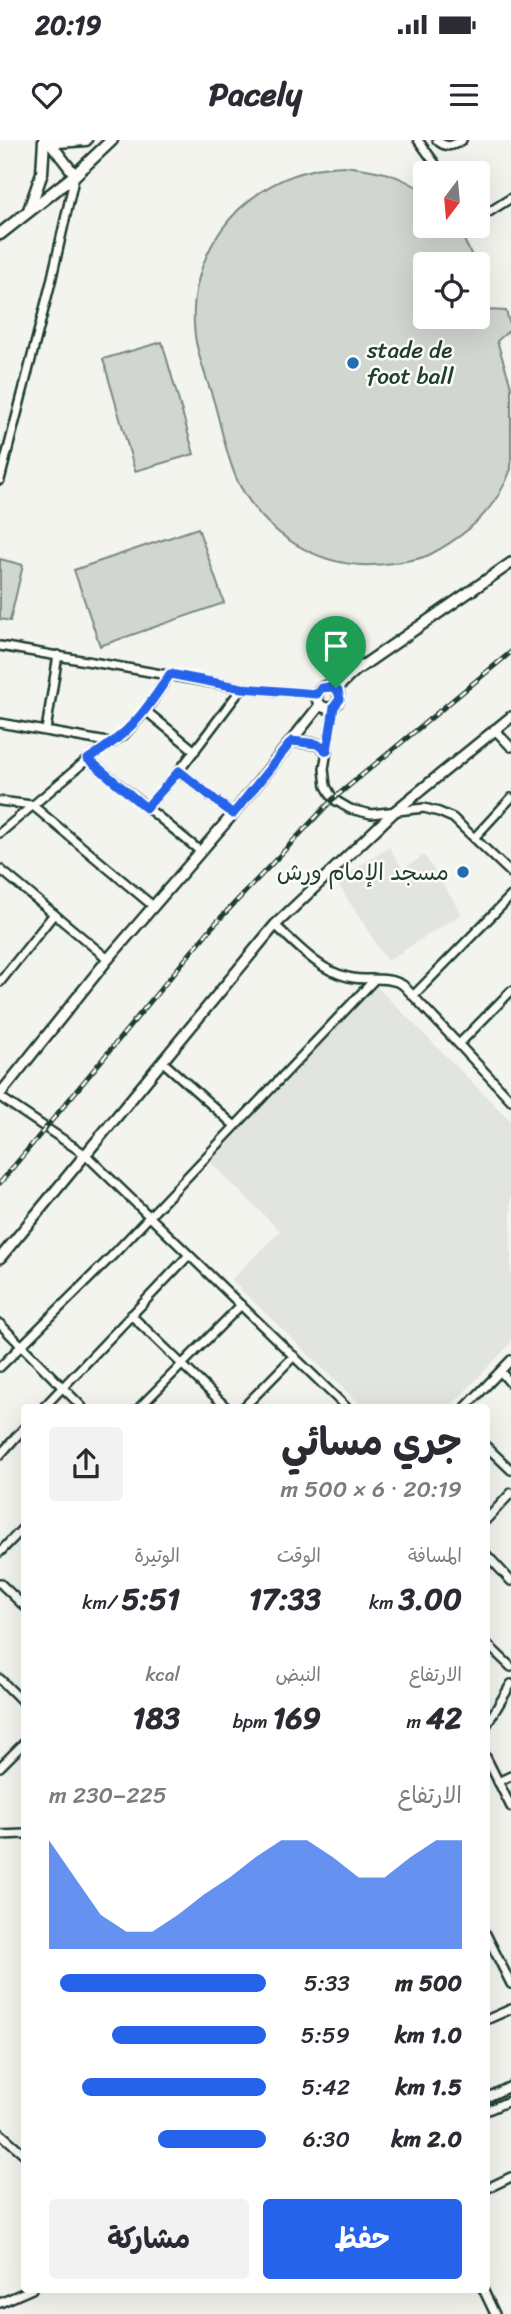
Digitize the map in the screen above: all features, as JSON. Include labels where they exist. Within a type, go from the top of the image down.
[{"type":"main road","points":[[29,210],[48,140],[86,140]]},
{"type":"main road","points":[[0,234],[75,175],[112,140]]},
{"type":"street","points":[[0,480],[51,282],[75,175],[48,140]]},
{"type":"street","points":[[418,140],[433,161]]},
{"type":"street","points":[[438,140],[445,146],[450,146],[462,140]]},
{"type":"street","points":[[490,211],[511,198]]},
{"type":"street","points":[[336,688],[355,671],[511,563]]},
{"type":"street","points":[[0,646],[242,688],[317,694],[325,686],[336,688]]},
{"type":"street","points":[[46,730],[58,655]]},
{"type":"street","points":[[0,833],[88,759],[124,735],[146,711],[170,674]]},
{"type":"street","points":[[146,808],[195,751],[242,688]]},
{"type":"street","points":[[336,688],[340,699],[334,707],[324,778],[333,799],[359,812],[371,814],[424,808],[439,812],[453,818],[511,873]]},
{"type":"street","points":[[317,694],[320,705],[326,709],[334,707]]},
{"type":"street","points":[[320,705],[233,814],[108,959],[0,1095],[86,1155],[343,1404]]},
{"type":"street","points":[[146,711],[195,751]]},
{"type":"street","points":[[0,1258],[275,925],[394,812],[511,717]]},
{"type":"street","points":[[0,723],[113,743]]},
{"type":"street","points":[[494,729],[511,747]]},
{"type":"street","points":[[292,741],[317,744],[327,751]]},
{"type":"street","points":[[88,759],[201,851]]},
{"type":"street","points":[[179,771],[233,814]]},
{"type":"street","points":[[475,837],[511,798]]},
{"type":"street","points":[[0,800],[32,805],[153,906]]},
{"type":"street","points":[[0,869],[108,959]]},
{"type":"street","points":[[413,996],[511,897]]},
{"type":"street","points":[[0,982],[54,914]]},
{"type":"street","points":[[275,925],[308,955],[333,972],[347,977],[397,982],[511,1098]]},
{"type":"street","points":[[0,1367],[85,1283],[373,981]]},
{"type":"street","points":[[460,1044],[511,991]]},
{"type":"street","points":[[163,1062],[236,1126]]},
{"type":"street","points":[[47,1404],[189,1255]]},
{"type":"street","points":[[143,1404],[241,1305]]},
{"type":"street","points":[[131,1315],[223,1404]]},
{"type":"street","points":[[0,1324],[79,1404]]},
{"type":"street","points":[[247,1404],[294,1356]]},
{"type":"street","points":[[469,1404],[511,1360]]},
{"type":"street","points":[[501,1372],[511,1384]]},
{"type":"street","points":[[0,1455],[21,1431]]},
{"type":"street","points":[[490,1450],[511,1470]]},
{"type":"street","points":[[490,1516],[511,1493]]},
{"type":"street","points":[[0,1552],[21,1530]]},
{"type":"street","points":[[490,1558],[511,1581]]},
{"type":"street","points":[[0,1583],[21,1603]]},
{"type":"street","points":[[490,1647],[511,1667]]},
{"type":"street","points":[[0,1679],[21,1700]]},
{"type":"street","points":[[490,1719],[511,1684]]},
{"type":"street","points":[[0,1768],[21,1746]]},
{"type":"street","points":[[490,1765],[511,1807]]},
{"type":"street","points":[[498,1782],[511,1776]]},
{"type":"street","points":[[0,1835],[21,1834]]},
{"type":"street","points":[[490,1942],[511,1984]]},
{"type":"street","points":[[490,2019],[510,2012]]},
{"type":"street","points":[[490,2096],[511,2086]]},
{"type":"street","points":[[490,2109],[511,2100]]},
{"type":"street","points":[[0,2133],[21,2151]]},
{"type":"street","points":[[490,2187],[509,2177],[511,2187]]},
{"type":"street","points":[[0,2303],[23,2293]]},
{"type":"street","points":[[485,2293],[495,2314]]},
{"type":"shaded area","name":"stade de foot ball","points":[[344,166],[386,173],[405,180],[413,185],[413,238],[467,238],[464,240],[470,252],[413,252],[413,329],[490,329],[490,310],[506,311],[511,329],[497,341],[511,386],[511,469],[497,497],[479,520],[455,539],[425,557],[369,565],[346,563],[324,558],[284,537],[267,522],[239,484],[201,361],[195,336],[194,307],[198,280],[221,230],[239,209],[260,192],[285,179],[316,169]]},
{"type":"shaded area","points":[[162,342],[194,454],[135,471],[103,359]]},
{"type":"shaded area","points":[[198,528],[224,603],[100,646],[74,570]]},
{"type":"shaded area","points":[[0,559],[23,565],[10,621],[0,619]]},
{"type":"shaded area","points":[[389,847],[403,869],[424,855],[462,914],[387,961],[336,881]]},
{"type":"shaded area","points":[[371,981],[511,1121],[511,1343],[453,1404],[360,1404],[231,1280],[280,1231],[203,1155]]},
{"type":"railway","points":[[0,1183],[212,927],[333,799],[511,652]]},
{"type":"place","name":"stade de foot ball","points":[[353,363]]},
{"type":"place","name":"مسجد الإمام ورش","points":[[463,872]]},
{"type":"route","points":[[170,674],[242,688],[317,694],[325,686],[336,688],[340,699],[334,707],[327,751],[317,744],[292,741],[233,814],[179,771],[146,808],[88,759],[132,727],[170,674]]}]
